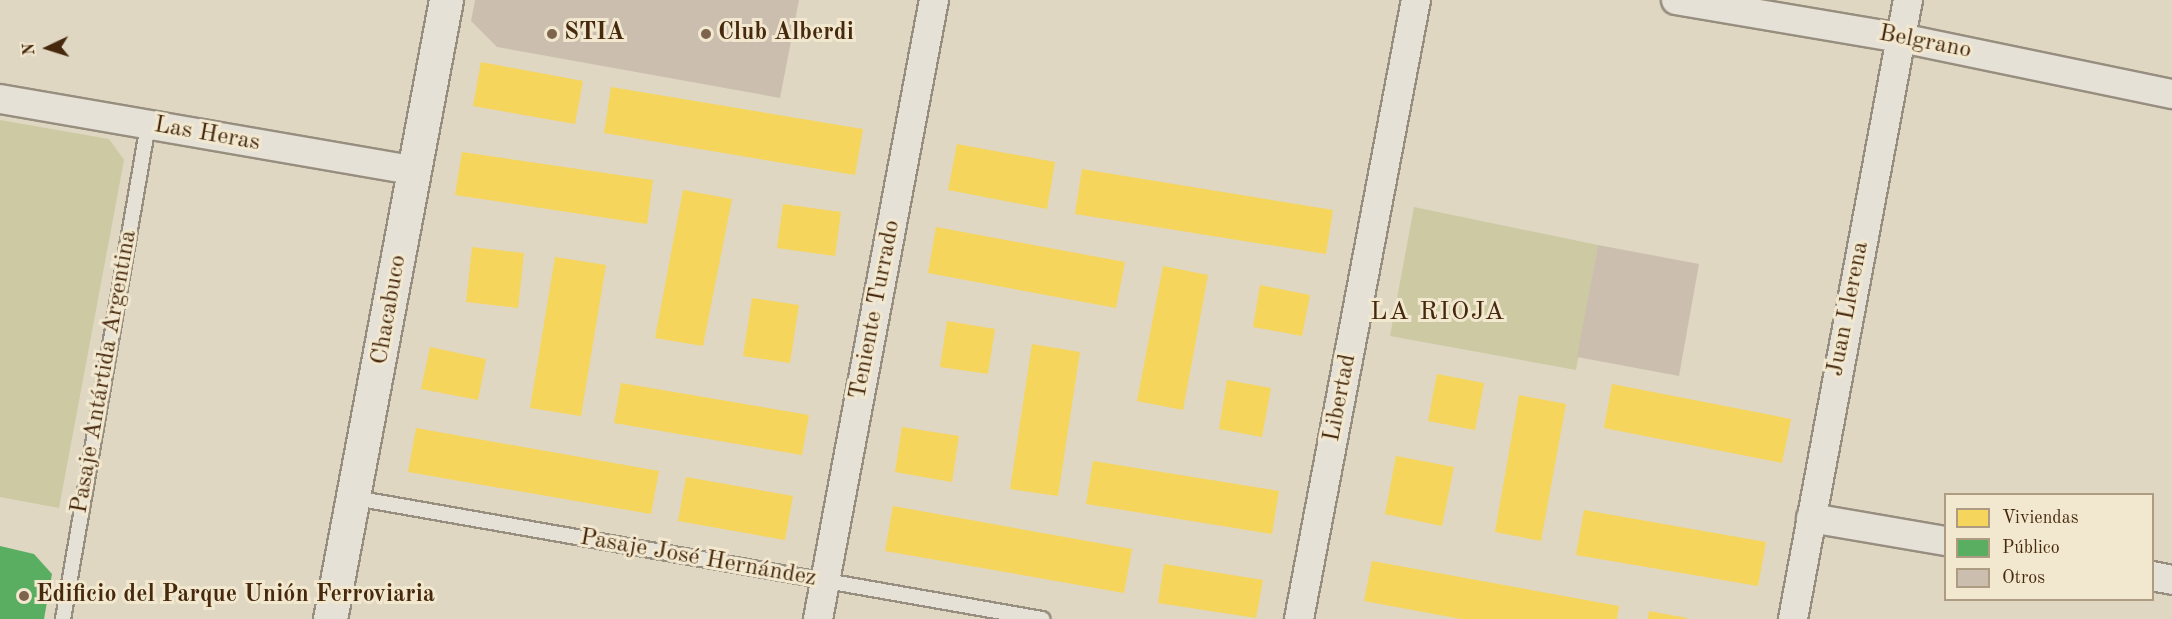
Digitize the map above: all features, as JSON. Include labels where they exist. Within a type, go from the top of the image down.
[{"type":"street","name":"Chacabuco","points":[[330,619],[356,498],[446,0]]},
{"type":"street","name":"Teniente Turrado","points":[[819,619],[934,0]]},
{"type":"street","name":"Libertad","points":[[1299,619],[1416,0]]},
{"type":"street","name":"Belgrano","points":[[1676,0],[1901,38],[2172,94]]},
{"type":"street","name":"Juan Llerena","points":[[1793,619],[1908,0]]},
{"type":"street","name":"Las Heras","points":[[0,99],[415,171]]},
{"type":"street","points":[[1811,518],[1944,541]]},
{"type":"street","points":[[2154,576],[2172,580]]},
{"type":"lane","name":"Pasaje Antártida Argentina","points":[[63,619],[148,125]]},
{"type":"lane","name":"Pasaje José Hernández","points":[[356,498],[1042,619]]},
{"type":"shaded area","points":[[0,120],[109,139],[124,160],[59,508],[0,497]]},
{"type":"shaded area","points":[[1414,207],[1598,245],[1576,370],[1390,336]]},
{"type":"building: Viviendas","points":[[481,62],[583,81],[575,124],[473,106]]},
{"type":"building: Viviendas","points":[[611,87],[863,129],[855,175],[604,133]]},
{"type":"building: Viviendas","points":[[957,144],[1055,162],[1047,209],[948,190]]},
{"type":"building: Viviendas","points":[[462,152],[653,180],[647,224],[455,195]]},
{"type":"building: Viviendas","points":[[1082,169],[1333,210],[1326,254],[1075,214]]},
{"type":"building: Viviendas","points":[[683,190],[732,199],[703,346],[655,338]]},
{"type":"building: Viviendas","points":[[783,204],[841,212],[835,256],[777,248]]},
{"type":"building: Viviendas","points":[[936,227],[1125,262],[1116,308],[928,273]]},
{"type":"building: Viviendas","points":[[472,247],[524,253],[518,308],[466,302]]},
{"type":"building: Viviendas","points":[[555,257],[606,265],[581,416],[530,408]]},
{"type":"building: Viviendas","points":[[1163,266],[1208,275],[1183,410],[1137,401]]},
{"type":"building: Viviendas","points":[[1260,285],[1310,295],[1302,336],[1253,327]]},
{"type":"building: Viviendas","points":[[752,298],[799,305],[790,363],[743,356]]},
{"type":"building: Viviendas","points":[[947,321],[995,329],[988,374],[940,367]]},
{"type":"building: Viviendas","points":[[1032,344],[1080,352],[1058,496],[1010,489]]},
{"type":"building: Viviendas","points":[[430,347],[486,359],[478,400],[421,389]]},
{"type":"building: Viviendas","points":[[1437,374],[1484,383],[1475,430],[1428,421]]},
{"type":"building: Viviendas","points":[[1227,380],[1271,388],[1262,437],[1219,429]]},
{"type":"building: Viviendas","points":[[621,383],[809,415],[802,455],[614,423]]},
{"type":"building: Viviendas","points":[[1612,384],[1791,419],[1782,463],[1604,428]]},
{"type":"building: Viviendas","points":[[1519,395],[1566,404],[1541,541],[1495,532]]},
{"type":"building: Viviendas","points":[[902,427],[959,436],[952,482],[895,472]]},
{"type":"building: Viviendas","points":[[416,428],[659,471],[651,514],[408,472]]},
{"type":"building: Viviendas","points":[[1396,456],[1454,467],[1442,526],[1385,514]]},
{"type":"building: Viviendas","points":[[1093,461],[1279,491],[1272,534],[1086,504]]},
{"type":"building: Viviendas","points":[[686,477],[793,496],[785,540],[678,521]]},
{"type":"building: Viviendas","points":[[893,506],[1132,549],[1124,593],[885,551]]},
{"type":"building: Viviendas","points":[[1584,510],[1766,542],[1758,586],[1576,555]]},
{"type":"building: Viviendas","points":[[1372,561],[1619,606],[1617,619],[1461,619],[1364,601]]},
{"type":"building: Viviendas","points":[[1164,564],[1263,580],[1256,618],[1158,603]]},
{"type":"building: Viviendas","points":[[1649,611],[1687,618],[1687,619],[1648,619]]},
{"type":"building: Público","name":"Edificio del Parque Unión Ferroviaria","points":[[0,546],[34,554],[52,574],[44,619],[0,619]]},
{"type":"building: Otros","name":"Club Alberdi","points":[[475,0],[799,0],[780,98],[497,47],[471,21]]},
{"type":"building: Otros","points":[[1598,245],[1699,264],[1679,376],[1577,357]]},
{"type":"place","name":"STIA","points":[[552,34]]},
{"type":"place","name":"Club Alberdi","points":[[706,34]]},
{"type":"place","name":"Edificio del Parque Unión Ferroviaria","points":[[24,596]]},
{"type":"district","name":"LA RIOJA","points":[[1438,313]]}]
